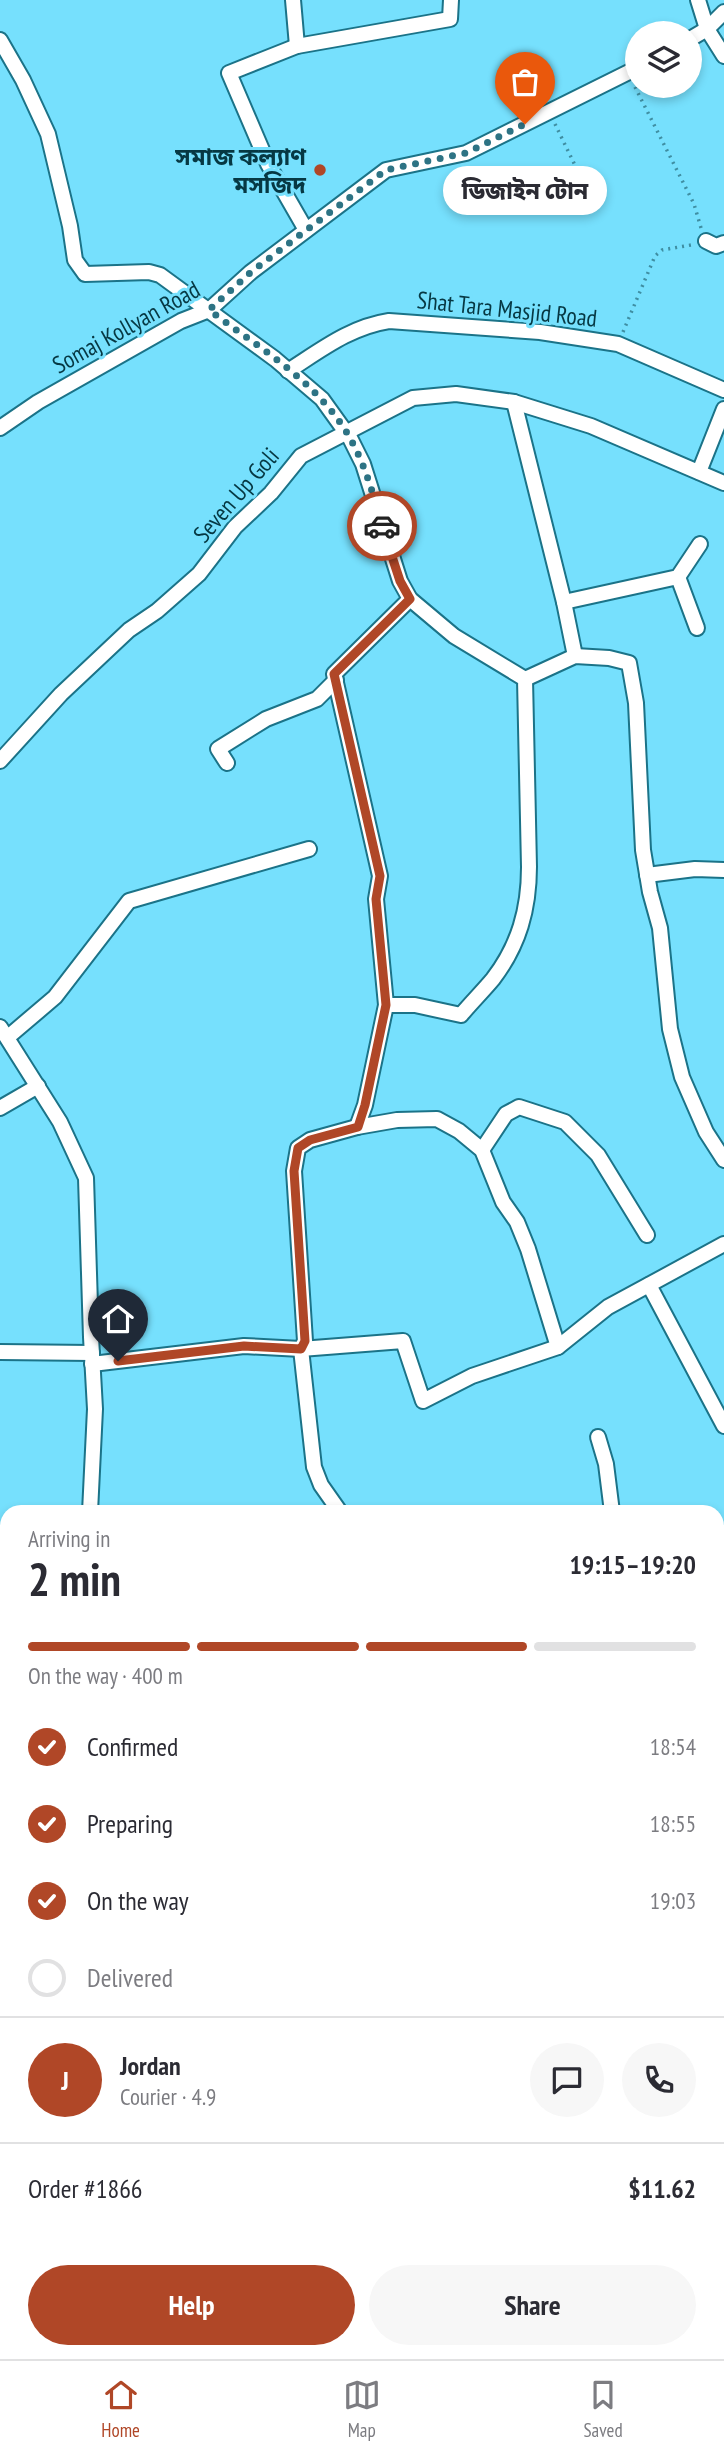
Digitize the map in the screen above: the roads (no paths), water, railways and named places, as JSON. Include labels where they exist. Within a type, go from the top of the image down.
[{"type":"street","points":[[293,0],[297,46]]},
{"type":"street","points":[[306,230],[268,164],[229,73],[297,46],[450,19],[451,0]]},
{"type":"street","points":[[698,0],[708,29],[724,56]]},
{"type":"street","points":[[702,32],[724,12]]},
{"type":"street","points":[[0,40],[23,80],[48,134],[70,226],[75,260],[85,274],[149,272],[160,275],[322,399],[346,431],[363,464],[393,559],[410,599],[454,636],[525,679]]},
{"type":"street","name":"Somaj Kollyan Road","points":[[0,428],[38,402],[181,321],[209,310],[251,272],[386,170],[466,153],[625,74]]},
{"type":"street","points":[[705,241],[716,246],[724,243]]},
{"type":"street","name":"Shat Tara Masjid Road","points":[[288,371],[348,333],[368,324],[389,321],[540,332],[618,344],[724,390]]},
{"type":"street","name":"Seven Up Goli","points":[[0,761],[61,694],[129,630],[157,611],[199,574],[235,527],[271,493],[301,456],[413,398],[456,394],[514,402],[591,426],[724,483]]},
{"type":"street","points":[[514,402],[575,656]]},
{"type":"street","points":[[699,472],[724,409]]},
{"type":"street","points":[[564,602],[678,577],[700,544]]},
{"type":"street","points":[[678,577],[697,628]]},
{"type":"street","points":[[358,1127],[386,1005],[376,899],[380,876],[334,674],[410,599]]},
{"type":"street","points":[[525,679],[575,656],[609,658],[629,663],[636,703],[643,850],[660,928],[670,1029],[682,1077],[706,1132],[724,1160]]},
{"type":"street","points":[[386,1005],[415,1005],[461,1016],[480,991],[492,981],[522,928],[529,885],[525,679]]},
{"type":"street","points":[[227,763],[218,749],[266,719],[317,699],[336,680]]},
{"type":"street","points":[[90,1505],[95,1409],[86,1178],[60,1122],[3,1034],[55,997],[129,901],[309,849]]},
{"type":"street","points":[[647,875],[695,869],[724,870]]},
{"type":"street","points":[[0,1108],[38,1086]]},
{"type":"street","points":[[482,1150],[506,1114],[519,1107],[565,1122],[598,1155],[647,1235]]},
{"type":"street","points":[[335,1505],[321,1485],[314,1467],[301,1349],[305,1341],[294,1171],[298,1148],[310,1140],[397,1120],[437,1119],[459,1131],[482,1150],[503,1202],[517,1222],[558,1347]]},
{"type":"street","points":[[0,1352],[92,1359],[244,1346],[301,1349],[402,1341],[423,1401],[472,1376],[558,1347],[608,1307],[724,1244]]},
{"type":"street","points":[[649,1285],[724,1426]]},
{"type":"street","points":[[598,1437],[606,1464],[611,1505]]},
{"type":"place","name":"ডিজাইন টোন","points":[[525,124]]},
{"type":"place","name":"সমাজ কল্যাণ মসজিদ","points":[[320,170]]}]
